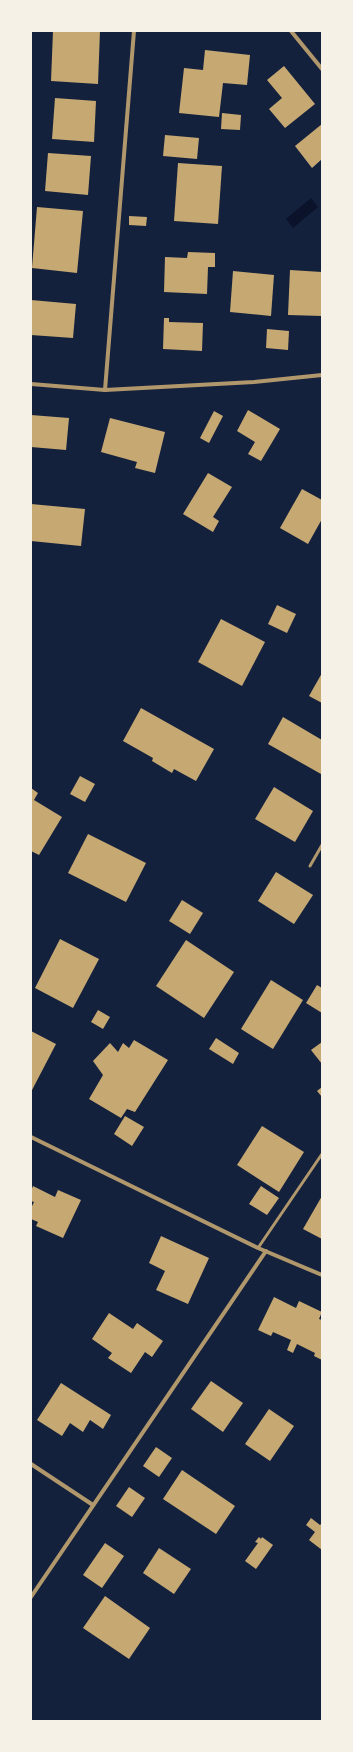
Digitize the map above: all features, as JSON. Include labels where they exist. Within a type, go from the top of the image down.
[{"type":"street","points":[[105,390],[134,31]]},
{"type":"street","points":[[291,31],[322,69]]},
{"type":"street","points":[[31,384],[105,390],[254,382],[322,375]]},
{"type":"street","points":[[31,1137],[258,1248],[322,1275]]},
{"type":"street","points":[[31,1597],[266,1251]]},
{"type":"street","points":[[31,1464],[94,1505]]},
{"type":"lane","points":[[310,866],[322,845]]},
{"type":"lane","points":[[258,1248],[322,1154]]},
{"type":"water","points":[[311,198],[318,207],[293,228],[286,219]]},
{"type":"building","points":[[53,31],[100,31],[98,84],[51,81]]},
{"type":"building","points":[[205,50],[250,55],[247,85],[223,83],[219,117],[179,113],[184,68],[203,70]]},
{"type":"building","points":[[284,66],[315,104],[285,128],[269,109],[282,98],[267,80]]},
{"type":"building","points":[[55,98],[96,101],[94,142],[52,139]]},
{"type":"building","points":[[222,113],[241,115],[240,130],[221,129]]},
{"type":"building","points":[[322,124],[322,159],[312,168],[295,146]]},
{"type":"building","points":[[165,135],[199,138],[197,159],[163,156]]},
{"type":"building","points":[[48,153],[91,156],[88,195],[45,191]]},
{"type":"building","points":[[178,163],[222,166],[218,224],[174,221]]},
{"type":"building","points":[[37,207],[83,211],[77,273],[32,268]]},
{"type":"building","points":[[129,216],[147,217],[146,226],[129,225]]},
{"type":"building","points":[[188,252],[215,253],[215,267],[208,267],[207,294],[164,292],[165,257],[187,258]]},
{"type":"building","points":[[290,270],[322,272],[322,316],[288,315]]},
{"type":"building","points":[[233,271],[274,275],[271,316],[230,312]]},
{"type":"building","points":[[31,300],[76,304],[73,338],[31,335]]},
{"type":"building","points":[[164,318],[169,318],[169,322],[203,323],[202,351],[163,349]]},
{"type":"building","points":[[267,329],[289,331],[288,350],[266,348]]},
{"type":"building","points":[[248,410],[280,429],[261,461],[248,454],[255,442],[237,431]]},
{"type":"building","points":[[214,411],[223,416],[209,443],[200,438]]},
{"type":"building","points":[[31,415],[69,418],[66,450],[31,447]]},
{"type":"building","points":[[110,418],[165,432],[155,473],[135,468],[137,462],[101,452]]},
{"type":"building","points":[[208,473],[232,487],[213,517],[219,521],[213,532],[183,514]]},
{"type":"building","points":[[302,489],[322,500],[322,519],[308,544],[280,528]]},
{"type":"building","points":[[31,504],[85,509],[81,546],[31,541]]},
{"type":"building","points":[[277,605],[296,614],[287,633],[268,624]]},
{"type":"building","points":[[221,619],[265,642],[242,686],[198,662]]},
{"type":"building","points":[[322,673],[322,703],[309,696]]},
{"type":"building","points":[[141,708],[214,749],[196,781],[174,769],[172,773],[152,761],[153,758],[123,741]]},
{"type":"building","points":[[283,717],[322,740],[321,774],[268,744]]},
{"type":"building","points":[[80,776],[95,784],[85,802],[70,794]]},
{"type":"building","points":[[274,787],[313,811],[295,842],[255,819]]},
{"type":"building","points":[[31,788],[38,793],[34,800],[62,817],[39,855],[31,851]]},
{"type":"building","points":[[88,834],[146,863],[126,902],[68,873]]},
{"type":"building","points":[[276,872],[313,895],[294,924],[258,901]]},
{"type":"building","points":[[182,900],[203,913],[190,934],[169,921]]},
{"type":"building","points":[[60,939],[99,959],[73,1008],[35,988]]},
{"type":"building","points":[[186,940],[234,972],[204,1018],[156,986]]},
{"type":"building","points":[[271,980],[303,1000],[273,1049],[241,1029]]},
{"type":"building","points":[[317,985],[322,988],[322,1013],[306,1003]]},
{"type":"building","points":[[98,1010],[110,1017],[103,1029],[91,1022]]},
{"type":"building","points":[[31,1031],[56,1044],[31,1092]]},
{"type":"building","points":[[216,1038],[239,1053],[233,1064],[209,1049]]},
{"type":"building","points":[[134,1040],[168,1060],[135,1112],[127,1109],[121,1118],[89,1099],[103,1075],[93,1061],[110,1043],[118,1052],[123,1043],[129,1048]]},
{"type":"building","points":[[322,1042],[322,1064],[311,1050]]},
{"type":"building","points":[[322,1087],[322,1097],[317,1091]]},
{"type":"building","points":[[125,1116],[144,1127],[132,1146],[114,1134]]},
{"type":"building","points":[[262,1126],[304,1152],[279,1192],[237,1165]]},
{"type":"building","points":[[33,1186],[55,1197],[58,1190],[81,1200],[63,1238],[36,1226],[38,1222],[31,1219],[31,1208],[34,1202],[31,1201],[31,1191]]},
{"type":"building","points":[[261,1186],[279,1198],[267,1215],[249,1204]]},
{"type":"building","points":[[322,1196],[322,1239],[303,1229]]},
{"type":"building","points":[[161,1236],[209,1258],[188,1304],[156,1290],[165,1271],[149,1263]]},
{"type":"building","points":[[274,1297],[296,1308],[299,1301],[322,1312],[319,1319],[322,1320],[322,1360],[314,1356],[315,1353],[297,1344],[293,1353],[287,1350],[291,1340],[273,1332],[271,1336],[258,1330]]},
{"type":"building","points":[[109,1313],[133,1329],[137,1323],[163,1341],[152,1357],[145,1352],[131,1373],[108,1358],[112,1353],[92,1339]]},
{"type":"building","points":[[211,1381],[243,1403],[223,1432],[191,1409]]},
{"type":"building","points":[[61,1383],[111,1415],[103,1429],[90,1420],[83,1432],[70,1423],[62,1436],[37,1420]]},
{"type":"building","points":[[269,1409],[294,1426],[270,1461],[245,1444]]},
{"type":"building","points":[[156,1447],[172,1458],[159,1477],[143,1466]]},
{"type":"building","points":[[182,1470],[235,1506],[216,1534],[163,1499]]},
{"type":"building","points":[[129,1487],[145,1498],[132,1517],[116,1506]]},
{"type":"building","points":[[311,1518],[320,1525],[322,1523],[322,1550],[309,1540],[315,1532],[306,1525]]},
{"type":"building","points":[[259,1537],[261,1539],[262,1537],[273,1545],[256,1569],[245,1561],[258,1543],[255,1542]]},
{"type":"building","points":[[105,1543],[124,1556],[102,1588],[83,1575]]},
{"type":"building","points":[[159,1548],[191,1569],[174,1594],[143,1573]]},
{"type":"building","points":[[105,1596],[150,1628],[129,1659],[83,1628]]}]
